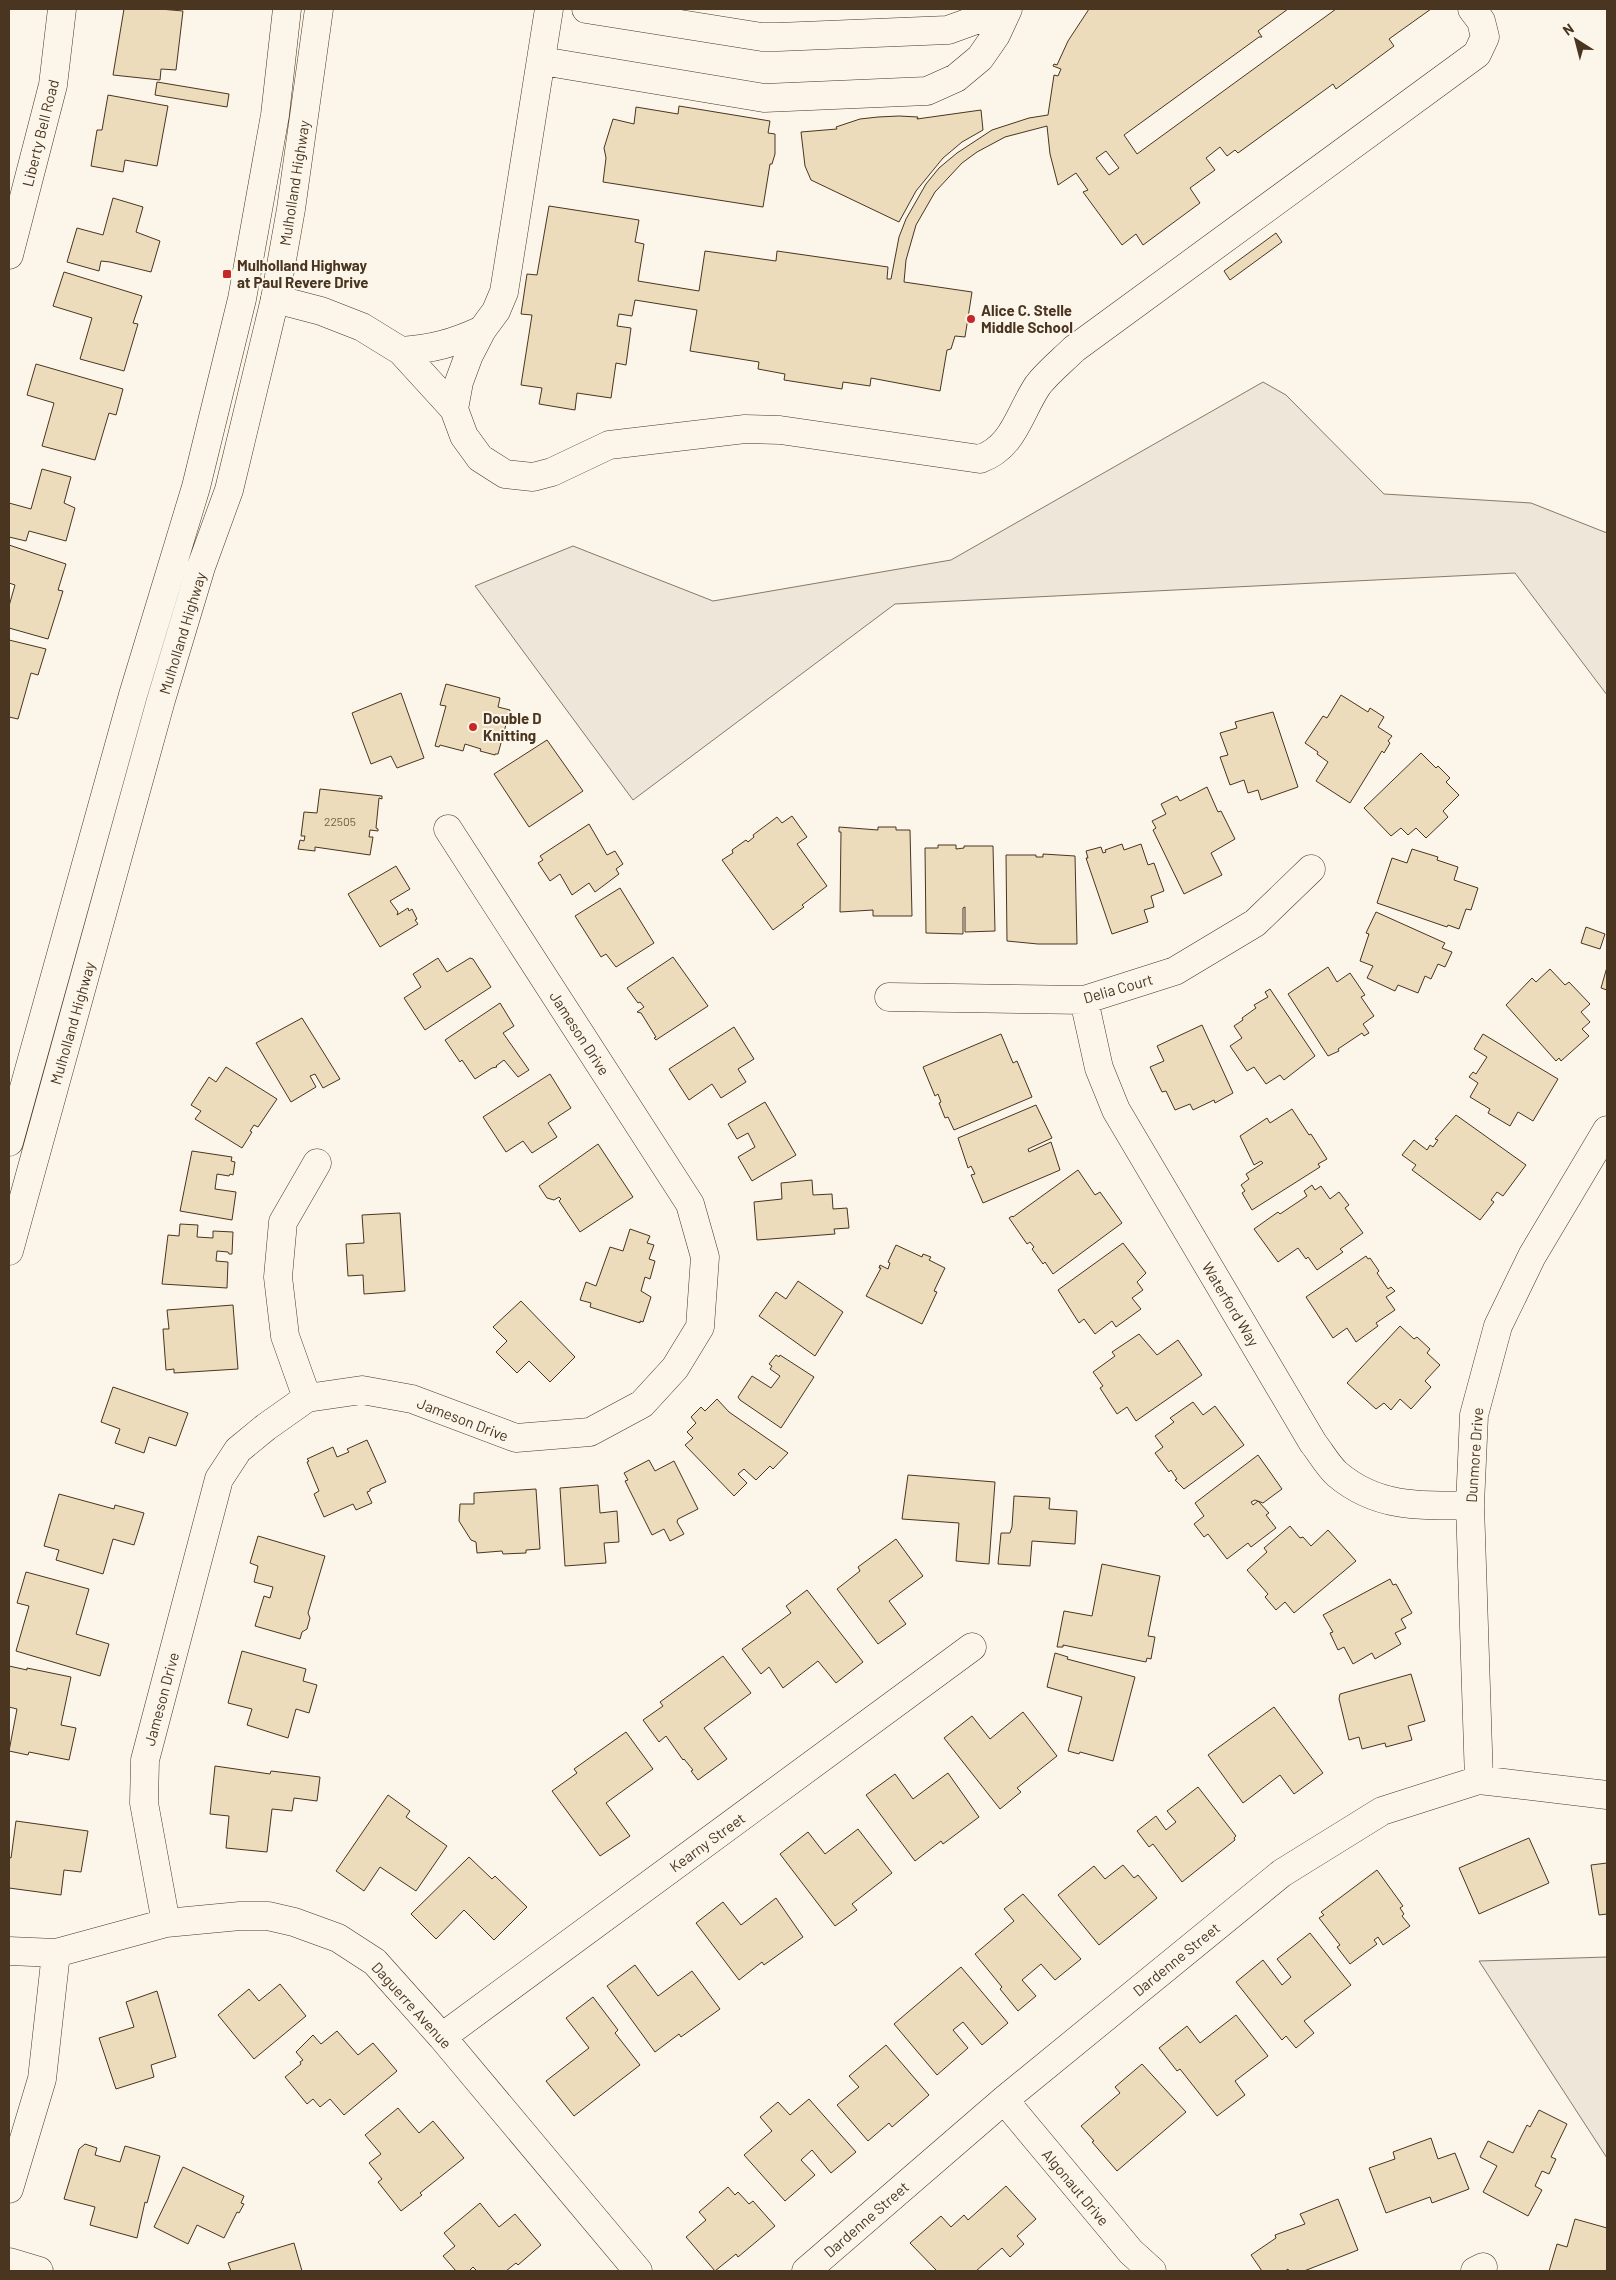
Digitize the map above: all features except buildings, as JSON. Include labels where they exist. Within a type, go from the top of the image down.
[{"type":"street","name":"Liberty Bell Road","points":[[9,255],[53,85],[62,9]]},
{"type":"street","name":"Mulholland Highway","points":[[9,1142],[133,695],[196,487],[231,346],[242,299],[275,115],[287,9]]},
{"type":"street","name":"Mulholland Highway","points":[[9,1251],[161,700],[201,567],[229,490],[275,299],[294,190],[319,9]]},
{"type":"street","points":[[454,409],[459,382],[482,330],[496,311],[504,292],[549,9]]},
{"type":"street","points":[[586,9],[762,37],[778,37],[948,30],[1007,9]]},
{"type":"street","points":[[542,61],[764,98],[927,91],[956,78],[980,58],[996,35],[1007,9]]},
{"type":"street","points":[[275,299],[321,311],[362,327],[401,351],[454,409],[464,436],[480,458],[505,474],[533,477],[552,472],[609,445],[745,429],[780,430],[980,459],[993,454],[1004,445],[1039,384],[1074,349],[1477,54],[1485,37],[1481,21],[1472,9]]},
{"type":"street","points":[[401,351],[429,349],[456,341],[482,330]]},
{"type":"street","name":"Jameson Drive","points":[[166,1923],[144,1803],[145,1760],[219,1479],[238,1450],[266,1426],[307,1398],[362,1390],[412,1399],[516,1438],[590,1432],[642,1404],[675,1368],[700,1327],[705,1257],[690,1204],[448,829]]},
{"type":"street","name":"Delia Court","points":[[888,996],[1084,1000],[1175,971],[1255,923],[1311,869]]},
{"type":"street","name":"Waterford Way","points":[[1084,1000],[1099,1068],[1116,1110],[1313,1443],[1336,1474],[1372,1497],[1419,1506],[1470,1505]]},
{"type":"street","name":"Dunmore Drive","points":[[1479,1780],[1470,1505],[1474,1415],[1498,1326],[1532,1256],[1607,1130]]},
{"type":"street","points":[[307,1398],[285,1336],[278,1277],[283,1222],[317,1164]]},
{"type":"street","name":"Kearny Street","points":[[442,2037],[972,1647]]},
{"type":"street","name":"Dardenne Street","points":[[806,2271],[1004,2100],[1282,1873],[1382,1811],[1479,1780],[1607,1795]]},
{"type":"street","name":"Daguerre Avenue","points":[[9,1951],[56,1953],[166,1923],[240,1916],[268,1916],[294,1922],[338,1938],[376,1962],[442,2037],[638,2271]]},
{"type":"street","points":[[9,2189],[42,2079],[56,1953]]},
{"type":"street","name":"Algonaut Drive","points":[[1004,2100],[1131,2252],[1152,2271]]},
{"type":"street","points":[[9,2262],[39,2271]]},
{"type":"shaded area","points":[[1263,382],[1286,395],[1384,494],[1531,503],[1607,533],[1607,695],[1515,573],[895,604],[633,800],[475,586],[573,546],[713,601],[951,560]]},
{"type":"shaded area","points":[[1607,1957],[1607,2158],[1479,1961]]},
{"type":"place","name":"Mulholland Highway at Paul Revere Drive","points":[[227,274]]},
{"type":"place","name":"Alice C. Stelle Middle School","points":[[971,319]]},
{"type":"place","name":"Double D Knitting","points":[[473,727]]}]
